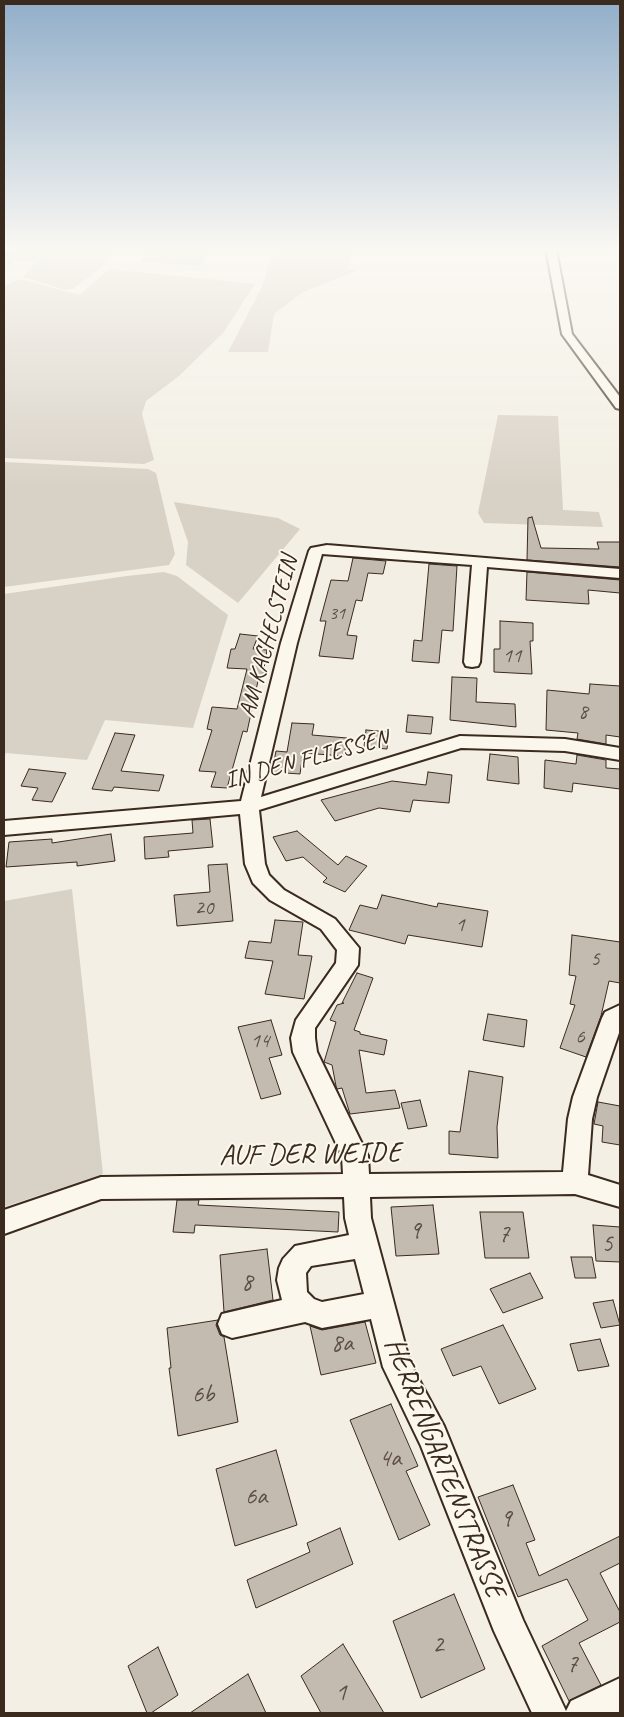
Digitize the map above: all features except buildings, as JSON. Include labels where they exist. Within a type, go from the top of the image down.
[{"type":"street","points":[[566,329],[567,334],[584,359],[620,405]]},
{"type":"street","name":"AM KACHELSTEIN","points":[[249,807],[289,643],[316,551],[327,549],[620,573]]},
{"type":"street","points":[[472,662],[480,561]]},
{"type":"street","name":"IN DEN FLIESSEN","points":[[4,828],[249,807],[460,742],[565,745],[620,754]]},
{"type":"street","name":"HERRENGARTENSTRASSE","points":[[249,807],[255,864],[260,878],[277,895],[328,924],[348,948],[347,965],[304,1026],[305,1052],[355,1156],[358,1184],[358,1218],[397,1367],[433,1437],[511,1631],[550,1713]]},
{"type":"street","points":[[575,1183],[580,1119],[585,1097],[613,1018],[620,1014]]},
{"type":"street","name":"AUF DER WEIDE","points":[[4,1222],[101,1188],[250,1188],[358,1184],[575,1183],[620,1196]]},
{"type":"street","points":[[365,1245],[304,1255],[293,1268],[291,1280],[295,1299],[306,1309],[322,1315],[380,1304]]},
{"type":"street","points":[[232,1324],[306,1309]]},
{"type":"street","points":[[583,1713],[620,1695]]},
{"type":"shaded area","points":[[4,329],[226,329],[179,376],[146,401],[142,414],[154,460],[144,464],[4,458]]},
{"type":"shaded area","points":[[240,329],[272,329],[268,352],[228,352]]},
{"type":"shaded area","points":[[498,415],[558,416],[563,510],[599,512],[603,527],[484,523],[478,513]]},
{"type":"shaded area","points":[[4,462],[148,469],[156,473],[175,554],[169,565],[4,587]]},
{"type":"shaded area","points":[[174,502],[278,518],[300,529],[238,603],[186,565],[188,542]]},
{"type":"shaded area","points":[[164,572],[177,576],[228,615],[193,728],[105,720],[87,760],[6,753],[4,757],[4,594]]},
{"type":"shaded area","points":[[72,889],[103,1174],[4,1207],[4,901]]}]
